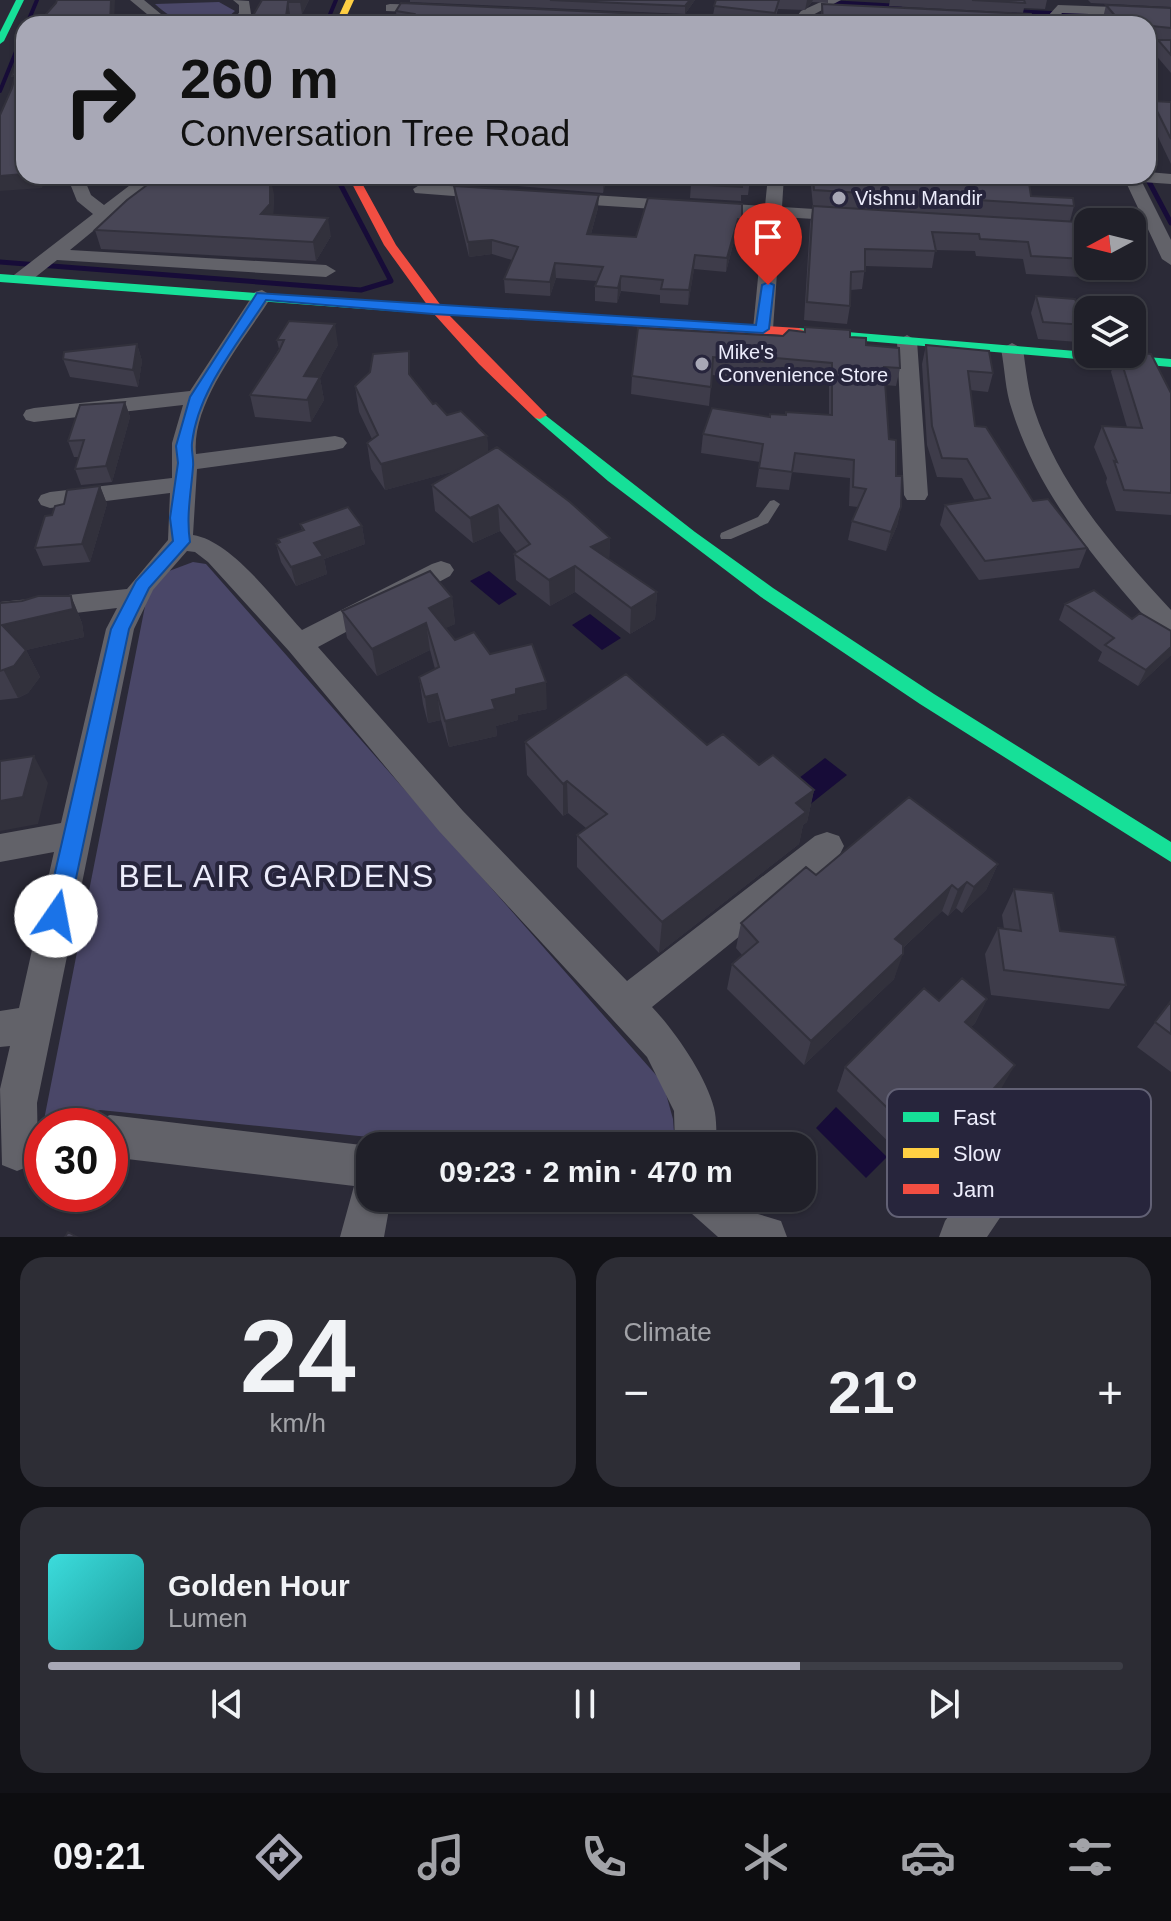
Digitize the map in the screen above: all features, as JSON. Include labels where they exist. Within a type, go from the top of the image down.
[{"type":"main road","points":[[0,41],[20,0]]},
{"type":"main road","points":[[357,184],[391,252],[433,310],[497,377],[586,456],[700,546],[803,617],[1171,853]]},
{"type":"main road","points":[[374,184],[412,249],[431,270]]},
{"type":"main road","points":[[0,278],[36,266],[262,296],[433,310],[763,329],[1171,363]]},
{"type":"main road","points":[[450,291],[489,332]]},
{"type":"street","points":[[136,0],[155,16]]},
{"type":"street","points":[[239,0],[245,4],[242,16]]},
{"type":"street","points":[[807,16],[835,0]]},
{"type":"street","points":[[818,7],[846,10]]},
{"type":"street","points":[[390,8],[449,10]]},
{"type":"street","points":[[1001,16],[1171,13]]},
{"type":"street","points":[[78,184],[83,197],[102,212]]},
{"type":"street","points":[[36,266],[141,184]]},
{"type":"street","points":[[763,329],[776,184]]},
{"type":"street","points":[[1135,184],[1167,249]]},
{"type":"street","points":[[421,189],[514,195]]},
{"type":"street","points":[[546,197],[869,217]]},
{"type":"street","points":[[1025,228],[1074,231]]},
{"type":"street","points":[[1146,241],[1167,249]]},
{"type":"street","points":[[36,266],[326,271]]},
{"type":"street","points":[[20,1154],[17,1026],[74,835],[120,629],[135,597],[181,542],[178,518],[184,473],[183,446],[197,397],[262,296]]},
{"type":"street","points":[[907,341],[916,495]]},
{"type":"street","points":[[1012,349],[1022,408],[1044,463],[1095,539],[1171,628]]},
{"type":"street","points":[[34,415],[197,397]]},
{"type":"street","points":[[50,500],[335,443]]},
{"type":"street","points":[[181,542],[202,545],[217,556],[299,644],[451,821],[661,1044],[694,1109],[695,1132]]},
{"type":"street","points":[[299,644],[441,570]]},
{"type":"street","points":[[0,612],[135,597]]},
{"type":"street","points":[[0,848],[74,835]]},
{"type":"street","points":[[624,1006],[827,846]]},
{"type":"street","points":[[128,1138],[356,1165]]},
{"type":"street","points":[[362,1237],[367,1212]]},
{"type":"street","points":[[724,1212],[754,1236]]},
{"type":"street","points":[[961,1237],[975,1217]]},
{"type":"lane","points":[[727,536],[763,520],[774,504]]},
{"type":"shaded area","points":[[219,2],[235,11],[229,16],[170,16],[155,4]]},
{"type":"shaded area","points":[[193,562],[206,564],[663,1083],[674,1132],[356,1132],[356,1136],[128,1113],[128,1108],[46,1108],[147,596],[169,571]]},
{"type":"shaded area","points":[[489,571],[517,594],[499,605],[470,581]]},
{"type":"shaded area","points":[[590,614],[621,638],[602,650],[572,625]]},
{"type":"shaded area","points":[[825,758],[847,775],[808,806],[786,788]]},
{"type":"shaded area","points":[[836,1107],[887,1157],[866,1178],[816,1128]]},
{"type":"building","points":[[57,0],[111,0],[110,16],[44,16]]},
{"type":"building","points":[[262,0],[301,0],[288,2],[286,16],[253,16]]},
{"type":"building","points":[[550,0],[690,0],[685,6]]},
{"type":"building","points":[[716,0],[779,0],[775,13],[714,6]]},
{"type":"building","points":[[972,0],[1024,0],[1025,3]]},
{"type":"building","points":[[401,3],[666,15],[412,16],[414,14],[396,11]]},
{"type":"building","points":[[822,4],[1032,16],[823,16]]},
{"type":"building","points":[[1106,5],[1171,8],[1171,28],[1156,26],[1156,16],[1115,16]]},
{"type":"building","points":[[711,15],[755,15],[755,16]]},
{"type":"building","points":[[1158,40],[1171,40],[1171,55]]},
{"type":"building","points":[[16,64],[16,175],[0,176],[0,115],[12,88],[15,76],[12,76]]},
{"type":"building","points":[[1156,101],[1171,102],[1171,139],[1156,109]]},
{"type":"building","points":[[148,184],[270,184],[270,204],[261,214],[328,218],[313,242],[95,230]]},
{"type":"building","points":[[691,184],[742,184],[742,187]]},
{"type":"building","points":[[814,184],[1029,184],[1031,196],[1073,198],[1074,206],[814,190]]},
{"type":"building","points":[[454,186],[599,195],[587,234],[636,237],[648,198],[742,204],[742,219],[738,219],[727,258],[695,255],[689,290],[661,289],[663,280],[621,276],[618,288],[595,286],[603,267],[555,263],[550,282],[504,279],[518,247],[492,240],[468,242]]},
{"type":"building","points":[[813,206],[1074,222],[1074,258],[1031,256],[1028,242],[980,239],[979,234],[932,232],[936,251],[865,249],[865,271],[851,272],[850,306],[807,302]]},
{"type":"building","points":[[1036,296],[1074,299],[1074,324],[1043,322]]},
{"type":"building","points":[[289,321],[335,324],[304,376],[320,377],[307,400],[250,395],[279,351],[284,340],[277,340]]},
{"type":"building","points":[[805,327],[850,330],[850,337],[866,338],[866,345],[899,348],[900,368],[884,367],[889,439],[896,440],[896,476],[902,476],[901,507],[891,532],[852,521],[866,489],[853,487],[854,460],[795,453],[792,472],[759,468],[763,444],[703,434],[712,408],[770,417],[770,414],[786,415],[786,412],[832,415],[832,363],[765,357],[765,362],[713,357],[711,387],[632,376],[638,328],[783,336],[789,330],[805,332]]},
{"type":"building","points":[[137,344],[133,370],[63,359],[64,352]]},
{"type":"building","points":[[926,345],[989,351],[993,373],[968,371],[975,426],[986,427],[1033,501],[1048,499],[1087,548],[985,561],[945,505],[990,498],[967,459],[942,458],[932,426]]},
{"type":"building","points":[[409,351],[409,374],[433,404],[436,403],[447,415],[461,411],[487,436],[381,464],[367,443],[378,435],[355,386],[370,372],[373,354]]},
{"type":"building","points":[[1146,353],[1151,354],[1171,393],[1171,493],[1124,490],[1114,461],[1117,462],[1102,426],[1142,428],[1123,368],[1146,368]]},
{"type":"building","points":[[125,402],[106,466],[75,469],[84,440],[68,441],[80,405]]},
{"type":"building","points":[[497,447],[570,502],[610,538],[591,547],[657,592],[631,608],[575,566],[549,580],[514,554],[530,544],[498,505],[470,518],[432,485]]},
{"type":"building","points":[[100,486],[82,544],[35,548],[45,516],[52,515],[55,506],[64,504],[67,490]]},
{"type":"building","points":[[348,507],[362,526],[314,543],[323,556],[291,567],[276,544],[280,542],[278,539],[304,530],[300,524]]},
{"type":"building","points":[[430,571],[452,597],[429,608],[455,640],[474,632],[490,654],[532,644],[546,682],[516,689],[516,694],[492,700],[495,709],[445,721],[437,694],[425,697],[419,677],[439,667],[426,623],[372,649],[342,611]]},
{"type":"building","points":[[1094,590],[1132,619],[1140,613],[1171,631],[1171,647],[1146,670],[1105,645],[1114,638],[1065,604]]},
{"type":"building","points":[[38,596],[71,596],[73,609],[2,625],[26,650],[14,666],[0,671],[0,603]]},
{"type":"building","points":[[626,674],[707,745],[723,734],[759,765],[773,755],[814,790],[796,803],[806,812],[662,922],[577,835],[607,814],[567,781],[563,784],[525,742]]},
{"type":"building","points":[[34,756],[23,797],[0,801],[0,761]]},
{"type":"building","points":[[909,797],[998,864],[974,887],[967,882],[958,890],[952,885],[895,939],[903,945],[903,954],[811,1041],[732,964],[758,942],[741,923],[806,867],[816,875]]},
{"type":"building","points":[[1014,889],[1053,893],[1060,931],[1115,937],[1126,985],[1004,970],[998,928],[1021,931]]},
{"type":"building","points":[[962,978],[987,999],[965,1022],[1015,1065],[993,1089],[887,1089],[887,1108],[845,1067],[924,988],[939,1001]]},
{"type":"building","points":[[1171,1001],[1171,1034],[1155,1022]]},
{"type":"waterway","points":[[30,16],[37,0]]},
{"type":"waterway","points":[[329,16],[336,0]]},
{"type":"waterway","points":[[829,2],[900,6]]},
{"type":"waterway","points":[[1013,11],[1111,16]]},
{"type":"waterway","points":[[0,91],[16,52]]},
{"type":"waterway","points":[[0,262],[361,290],[391,281],[340,184]]},
{"type":"waterway","points":[[1150,184],[1171,223]]},
{"type":"traffic: fast","points":[[0,41],[20,0]]},
{"type":"traffic: fast","points":[[0,278],[418,309]]},
{"type":"traffic: fast","points":[[799,332],[1171,363]]},
{"type":"traffic: fast","points":[[540,415],[613,477],[767,592],[927,699],[1171,853]]},
{"type":"traffic: slow","points":[[343,16],[350,0]]},
{"type":"traffic: jam","points":[[357,184],[390,245],[411,276],[458,334],[540,415]]},
{"type":"traffic: jam","points":[[418,309],[799,332]]},
{"type":"place","name":"Vishnu Mandir","points":[[839,198]]},
{"type":"place","name":"Mike's Convenience Store","points":[[702,364]]},
{"type":"district","name":"BEL AIR GARDENS","points":[[277,876]]},
{"type":"route","points":[[56,916],[120,629],[142,586],[181,542],[178,518],[186,463],[183,446],[190,416],[197,397],[262,296],[433,310],[763,329],[768,285]]}]
